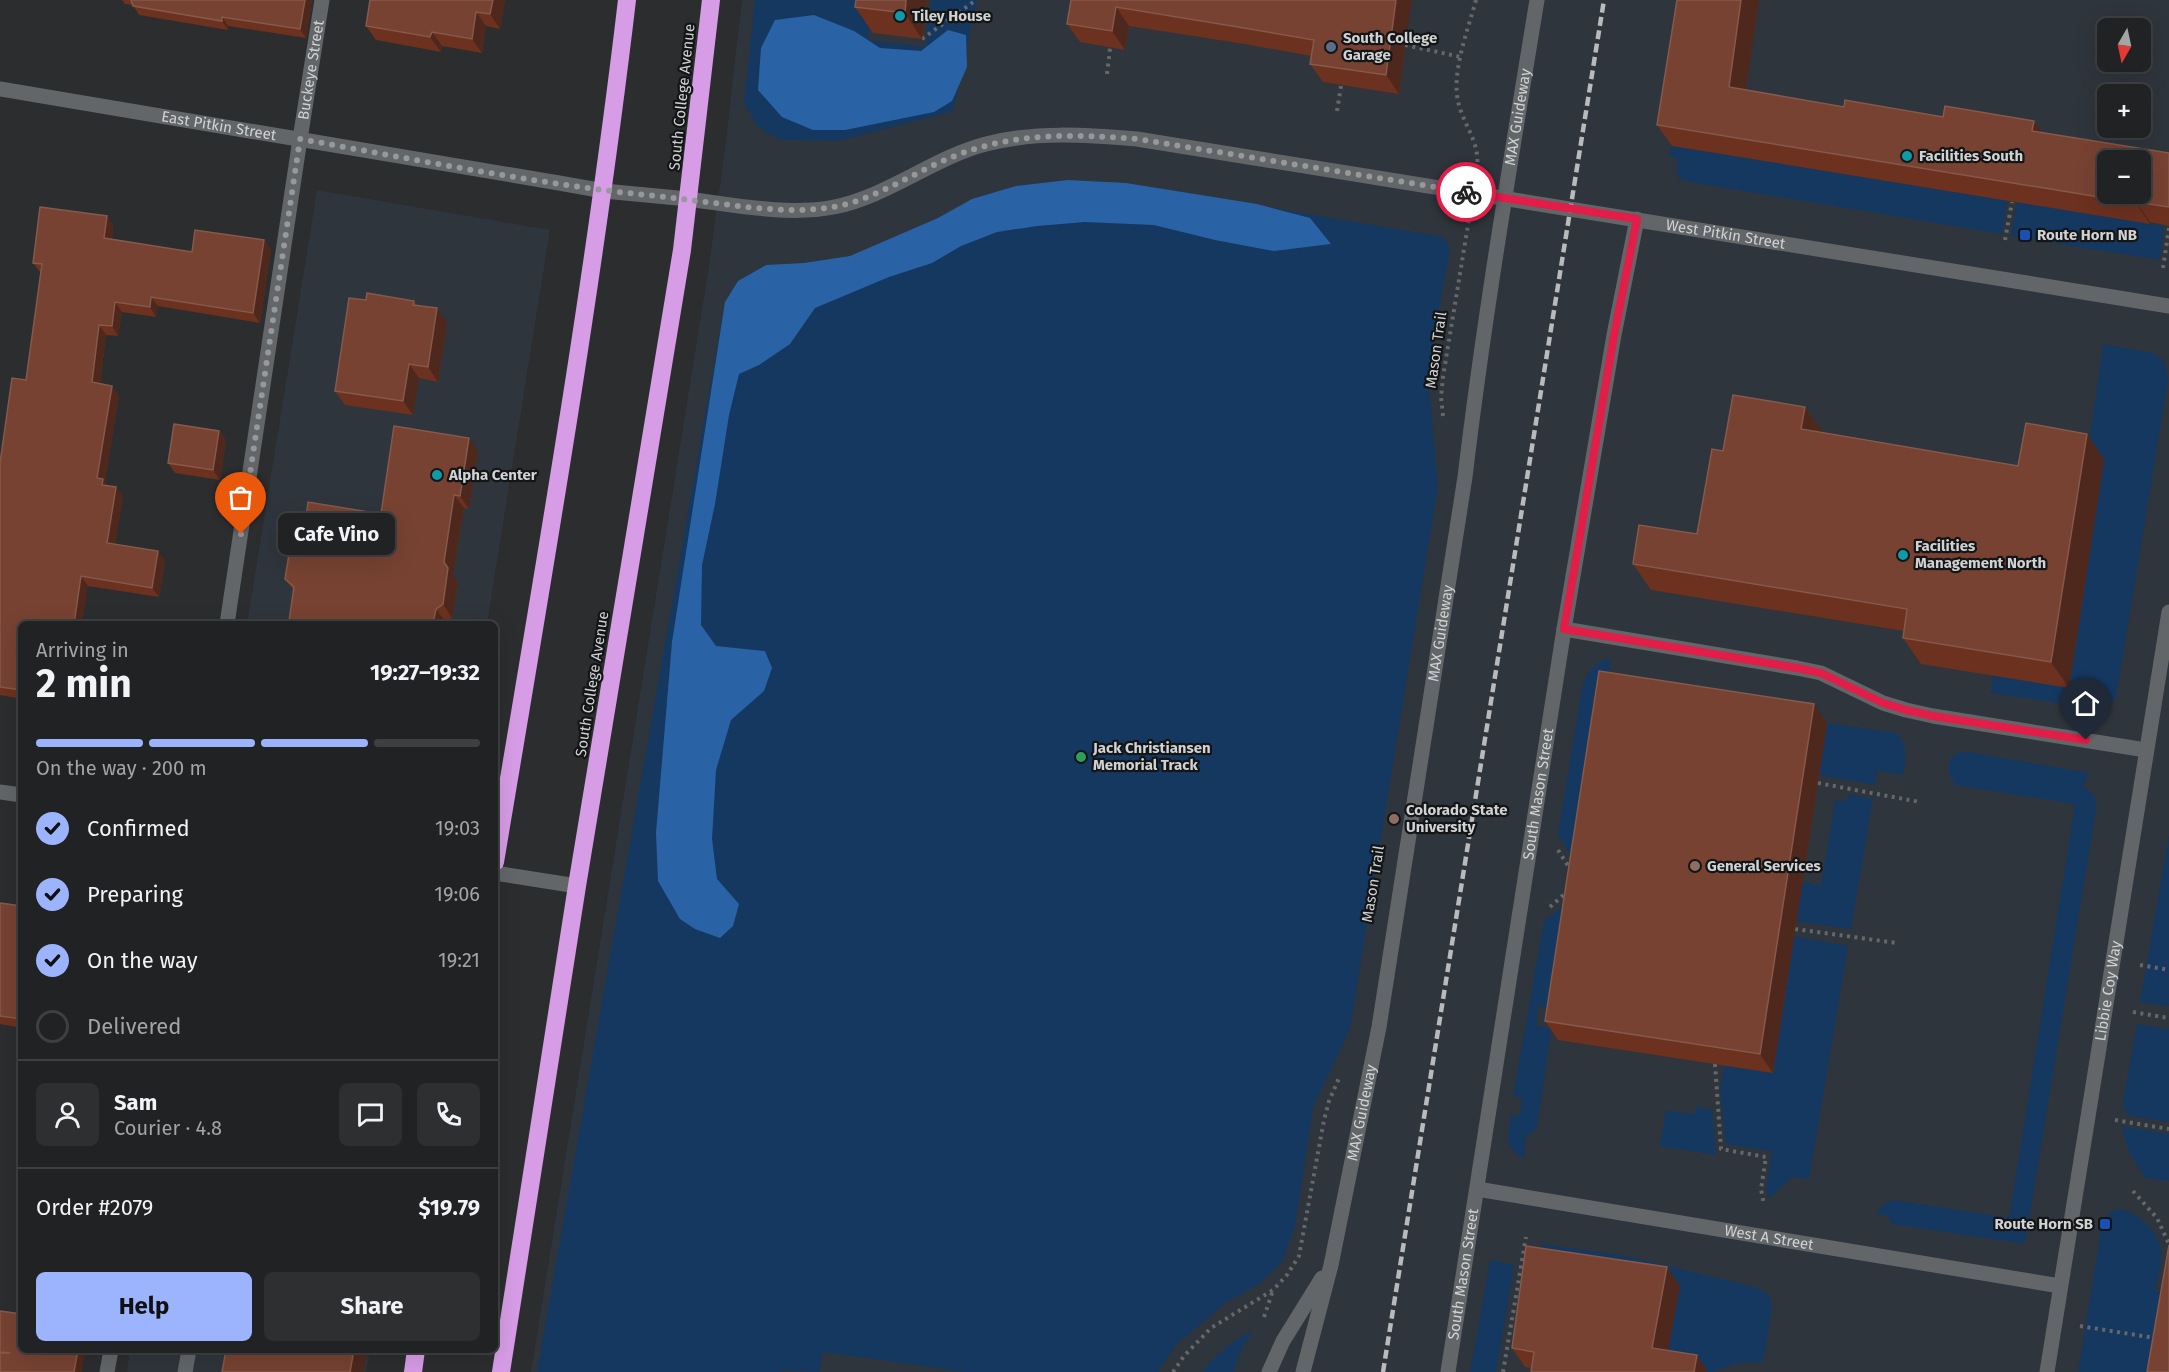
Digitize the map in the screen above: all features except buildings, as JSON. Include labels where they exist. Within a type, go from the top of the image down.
[{"type":"highway","points":[[498,844],[566,443],[604,190],[627,0]]},
{"type":"highway","name":"South College Avenue","points":[[501,1372],[577,886],[680,266],[711,0]]},
{"type":"highway","points":[[413,1372],[416,1353]]},
{"type":"street","name":"Buckeye Street","points":[[227,621],[322,0]]},
{"type":"street","name":"MAX Guideway","points":[[1303,1372],[1331,1264],[1380,1016],[1537,0]]},
{"type":"street","name":"East Pitkin Street","points":[[0,89],[604,190],[688,200]]},
{"type":"street","name":"West Pitkin Street","points":[[688,200],[790,211],[835,207],[866,197],[986,144],[1036,136],[1083,135],[1137,139],[2169,306]]},
{"type":"street","name":"South Mason Street","points":[[1448,1372],[1564,629],[1614,335],[1637,219]]},
{"type":"street","name":"Libbie Coy Way","points":[[2047,1372],[2169,612]]},
{"type":"street","points":[[1564,629],[1805,669],[1844,683],[1883,703],[1933,716],[2146,750]]},
{"type":"street","points":[[0,792],[18,795]]},
{"type":"street","points":[[498,873],[577,886]]},
{"type":"street","name":"West A Street","points":[[1477,1189],[2060,1286]]},
{"type":"street","name":"MAX Guideway","points":[[1269,1372],[1283,1341],[1331,1264]]},
{"type":"street","points":[[107,1372],[110,1353]]},
{"type":"street","points":[[185,1372],[188,1353]]},
{"type":"path","points":[[922,39],[976,0]]},
{"type":"path","points":[[1476,0],[1457,81],[1458,104],[1474,140],[1478,156]]},
{"type":"path","points":[[1405,45],[1461,57]]},
{"type":"path","points":[[1107,74],[1110,48]]},
{"type":"path","points":[[1337,111],[1341,86]]},
{"type":"path","points":[[2006,240],[2012,202]]},
{"type":"path","points":[[2163,268],[2169,228]]},
{"type":"path","name":"Mason Trail","points":[[1443,420],[1441,397],[1443,377],[1467,230]]},
{"type":"path","points":[[1818,783],[1920,801]]},
{"type":"path","points":[[1557,848],[1573,874]]},
{"type":"path","points":[[1547,909],[1571,889]]},
{"type":"path","points":[[1795,929],[1897,944]]},
{"type":"path","points":[[2140,965],[2169,970]]},
{"type":"path","points":[[2133,1012],[2169,1018]]},
{"type":"path","points":[[1715,1064],[1721,1149],[1766,1156],[1761,1189],[1764,1205]]},
{"type":"path","points":[[1173,1372],[1184,1356],[1211,1328],[1273,1290],[1287,1275],[1299,1256],[1324,1120],[1341,1072]]},
{"type":"path","points":[[2115,1120],[2169,1129]]},
{"type":"path","points":[[2133,1191],[2157,1218],[2169,1244]]},
{"type":"path","points":[[1503,1372],[1526,1237]]},
{"type":"path","points":[[2080,1326],[2165,1340]]},
{"type":"shaded area","name":"Colorado State University","points":[[742,0],[2169,0],[2169,1372],[531,1372],[709,266]]},
{"type":"shaded area","points":[[755,0],[861,0],[869,16],[869,40],[925,47],[932,0],[977,0],[953,111],[839,141],[782,140],[758,127],[744,103]]},
{"type":"shaded area","points":[[814,15],[854,31],[880,48],[921,51],[948,30],[966,35],[967,67],[952,101],[934,112],[845,130],[813,130],[782,117],[758,90],[761,48],[775,20]]},
{"type":"shaded area","points":[[1672,146],[2007,201],[2002,234],[1685,181],[1677,174],[1678,159],[1669,155]]},
{"type":"shaded area","name":"Jack Christiansen Memorial Track","points":[[1068,180],[1126,183],[1444,237],[1450,249],[1428,380],[1438,486],[1350,1029],[1313,1107],[1295,1226],[1282,1262],[1259,1284],[1225,1303],[1177,1344],[1157,1372],[966,1372],[823,1352],[819,1372],[782,1370],[781,1372],[537,1372],[725,302],[738,281],[766,265],[804,263],[851,256],[938,218],[972,199],[1016,186]]},
{"type":"shaded area","points":[[1068,180],[1126,183],[1257,204],[1310,218],[1331,244],[1274,251],[1154,225],[1085,222],[997,232],[961,246],[932,263],[889,277],[815,308],[790,344],[759,365],[739,374],[729,415],[715,504],[702,565],[701,625],[716,646],[765,651],[772,668],[764,691],[731,720],[716,770],[712,839],[717,879],[739,904],[733,926],[720,938],[695,929],[680,919],[658,881],[656,833],[672,642],[725,302],[738,281],[766,265],[804,263],[850,256],[938,218],[972,199],[1016,186]]},
{"type":"shaded area","points":[[317,190],[550,230],[487,621],[247,621]]},
{"type":"shaded area","points":[[2017,202],[2164,226],[2160,260],[2011,236]]},
{"type":"shaded area","points":[[2103,344],[2153,353],[2164,361],[2168,380],[2116,697],[2107,706],[2093,708],[1991,693],[1993,675],[2069,687],[2104,459],[2087,456]]},
{"type":"shaded area","points":[[1611,658],[1579,853],[1573,860],[1558,834],[1582,687],[1592,668]]},
{"type":"shaded area","points":[[1827,723],[1897,733],[1905,749],[1903,775],[1877,770],[1875,785],[1819,775]]},
{"type":"shaded area","points":[[1969,752],[2089,773],[2083,786],[2095,796],[2096,810],[2025,1244],[1892,1224],[1887,1215],[1876,1214],[1884,1204],[1893,1200],[2009,1218],[2075,804],[1955,785],[1949,774],[1949,760],[1957,753]]},
{"type":"shaded area","points":[[1849,794],[1873,799],[1851,929],[1796,921],[1802,882],[1821,885],[1835,800],[1847,802]]},
{"type":"shaded area","points":[[2169,835],[2169,1006],[2140,1002]]},
{"type":"shaded area","points":[[1568,902],[1552,1008],[1538,1006],[1536,1025],[1551,1029],[1537,1129],[1526,1136],[1524,1158],[1512,1150],[1508,1140],[1511,1115],[1520,1116],[1522,1097],[1513,1096],[1544,921]]},
{"type":"shaded area","points":[[1794,936],[1848,946],[1809,1179],[1793,1177],[1769,1198],[1766,1190],[1772,1151],[1726,1144],[1720,1090],[1724,1066],[1772,1073]]},
{"type":"shaded area","points":[[2137,1024],[2169,1029],[2169,1122],[2130,1116],[2124,1110],[2123,1101]]},
{"type":"shaded area","points":[[1696,1106],[1712,1110],[1716,1155],[1660,1146],[1666,1110],[1695,1115]]},
{"type":"shaded area","points":[[2121,1126],[2169,1134],[2169,1181],[2145,1178],[2129,1152]]},
{"type":"shaded area","points":[[2120,1209],[2141,1219],[2153,1231],[2160,1245],[2161,1262],[2155,1291],[2169,1296],[2159,1372],[2078,1372],[2102,1224],[2109,1213]]},
{"type":"shaded area","points":[[1542,1244],[1626,1256],[1755,1287],[1769,1295],[1772,1306],[1763,1362],[1737,1363],[1713,1372],[1699,1372],[1539,1265]]},
{"type":"shaded area","points":[[1490,1260],[1514,1265],[1496,1372],[1470,1372]]},
{"type":"shaded area","points":[[1252,1331],[1233,1372],[1202,1372],[1225,1348]]},
{"type":"shaded area","points":[[130,1353],[369,1353],[366,1372],[127,1372]]},
{"type":"railway","points":[[1383,1372],[1604,0]]},
{"type":"way so far","points":[[241,534],[300,139],[604,190],[790,211],[835,207],[866,197],[986,144],[1036,136],[1083,135],[1137,139],[1466,192]]},
{"type":"place","name":"Tiley House","points":[[900,16]]},
{"type":"place","name":"South College Garage","points":[[1331,47]]},
{"type":"place","name":"Facilities South","points":[[1907,156]]},
{"type":"place","name":"Route Horn NB","points":[[2025,235]]},
{"type":"place","name":"Alpha Center","points":[[437,475]]},
{"type":"place","name":"Cafe Vino","points":[[241,534]]},
{"type":"place","name":"Facilities Management North","points":[[1903,555]]},
{"type":"place","name":"Jack Christiansen Memorial Track","points":[[1081,757]]},
{"type":"place","name":"Colorado State University","points":[[1394,819]]},
{"type":"place","name":"General Services","points":[[1695,866]]},
{"type":"place","name":"Route Horn SB","points":[[2105,1224]]},
{"type":"route","points":[[1466,192],[1637,219],[1614,335],[1564,629],[1821,673],[1883,703],[1906,710],[2086,740]]}]
